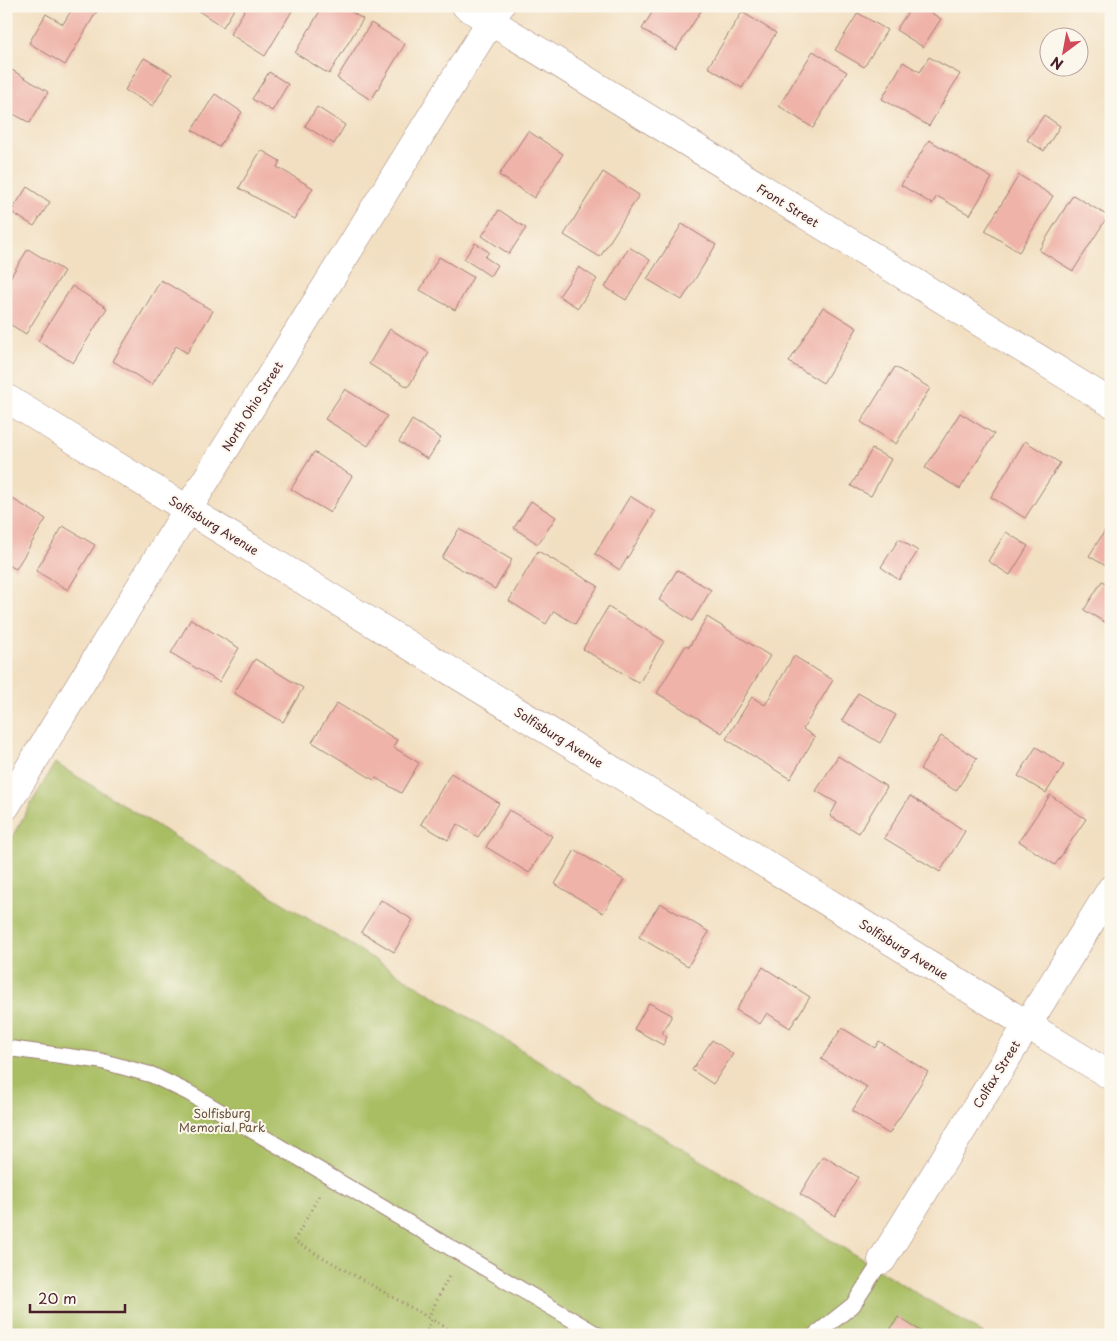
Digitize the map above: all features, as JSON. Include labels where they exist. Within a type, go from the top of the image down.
[{"type":"street","name":"Front Street","points":[[466,6],[496,14],[1111,403]]},
{"type":"street","name":"North Ohio Street","points":[[6,806],[496,14]]},
{"type":"street","name":"Solfisburg Avenue","points":[[6,398],[1111,1076]]},
{"type":"street","name":"Colfax Street","points":[[882,1260],[1111,889]]},
{"type":"lane","points":[[6,1048],[101,1061],[152,1075],[189,1093],[598,1335]]},
{"type":"lane","points":[[815,1335],[853,1305],[882,1260]]},
{"type":"path","points":[[331,1176],[294,1241],[459,1335]]},
{"type":"path","points":[[426,1335],[429,1318],[460,1253]]},
{"type":"path","points":[[875,1335],[877,1332],[881,1335]]},
{"type":"green space","name":"Solfisburg Memorial Park","points":[[55,763],[985,1335],[6,1335],[6,847]]},
{"type":"building","points":[[74,6],[90,6],[97,11],[65,65],[29,43],[46,14],[63,24]]},
{"type":"building","points":[[191,6],[236,6],[223,27]]},
{"type":"building","points":[[247,6],[295,6],[265,56],[230,34]]},
{"type":"building","points":[[323,6],[342,6],[363,19],[329,74],[295,53]]},
{"type":"building","points":[[656,6],[704,6],[676,50],[642,29]]},
{"type":"building","points":[[912,6],[920,6],[941,19],[923,47],[896,30]]},
{"type":"building","points":[[742,12],[776,33],[742,88],[708,67]]},
{"type":"building","points":[[858,13],[887,30],[864,67],[835,50]]},
{"type":"building","points":[[371,23],[405,44],[371,100],[337,78]]},
{"type":"building","points":[[813,51],[847,72],[813,128],[779,106]]},
{"type":"building","points":[[929,57],[960,74],[929,126],[882,99],[903,62],[920,72]]},
{"type":"building","points":[[144,58],[172,74],[153,106],[125,90]]},
{"type":"building","points":[[12,70],[48,92],[30,123],[6,110],[6,80]]},
{"type":"building","points":[[269,72],[288,84],[272,111],[252,99]]},
{"type":"building","points":[[215,94],[242,112],[219,147],[192,130]]},
{"type":"building","points":[[317,107],[345,125],[334,144],[305,126]]},
{"type":"building","points":[[1044,115],[1060,126],[1044,151],[1027,140]]},
{"type":"building","points":[[528,131],[563,154],[534,198],[499,175]]},
{"type":"building","points":[[929,140],[992,178],[970,215],[937,196],[932,204],[901,185]]},
{"type":"building","points":[[261,150],[280,161],[277,167],[313,188],[294,219],[239,188]]},
{"type":"building","points":[[603,172],[639,195],[600,257],[564,235]]},
{"type":"building","points":[[1019,175],[1053,196],[1019,252],[985,231]]},
{"type":"building","points":[[27,187],[50,202],[34,226],[11,212]]},
{"type":"building","points":[[1073,195],[1108,216],[1073,271],[1039,250]]},
{"type":"building","points":[[499,210],[526,228],[509,254],[482,236]]},
{"type":"building","points":[[682,224],[716,245],[682,300],[647,279]]},
{"type":"building","points":[[475,243],[489,252],[485,257],[497,265],[490,276],[464,259]]},
{"type":"building","points":[[629,247],[650,260],[626,300],[605,287]]},
{"type":"building","points":[[28,249],[64,271],[26,334],[6,322],[6,284]]},
{"type":"building","points":[[439,257],[473,277],[455,310],[420,290]]},
{"type":"building","points":[[579,267],[597,279],[578,308],[559,296]]},
{"type":"building","points":[[161,280],[213,311],[187,353],[176,346],[152,385],[113,361]]},
{"type":"building","points":[[72,286],[107,308],[73,363],[38,341]]},
{"type":"building","points":[[823,307],[857,328],[823,383],[789,362]]},
{"type":"building","points":[[390,329],[429,353],[408,387],[369,364]]},
{"type":"building","points":[[895,367],[930,388],[896,444],[861,422]]},
{"type":"building","points":[[345,389],[387,416],[368,446],[325,419]]},
{"type":"building","points":[[960,413],[994,434],[960,489],[925,468]]},
{"type":"building","points":[[412,420],[441,438],[428,459],[399,442]]},
{"type":"building","points":[[1025,441],[1060,463],[1025,518],[991,497]]},
{"type":"building","points":[[872,449],[891,459],[871,496],[851,486]]},
{"type":"building","points":[[314,452],[352,476],[330,513],[291,489]]},
{"type":"building","points":[[6,495],[46,519],[16,569],[6,564]]},
{"type":"building","points":[[630,496],[655,512],[620,570],[595,554]]},
{"type":"building","points":[[531,501],[556,517],[538,544],[514,528]]},
{"type":"building","points":[[1111,521],[1111,569],[1089,556]]},
{"type":"building","points":[[63,526],[95,545],[68,590],[36,571]]},
{"type":"building","points":[[459,529],[512,560],[495,589],[442,558]]},
{"type":"building","points":[[1006,532],[1028,546],[1010,575],[988,561]]},
{"type":"building","points":[[899,539],[918,551],[899,580],[881,567]]},
{"type":"building","points":[[538,551],[598,586],[575,624],[554,611],[546,624],[509,601]]},
{"type":"building","points":[[677,570],[711,590],[692,621],[659,600]]},
{"type":"building","points":[[1102,581],[1111,586],[1111,620],[1108,624],[1084,610]]},
{"type":"building","points":[[608,607],[664,641],[639,683],[583,649]]},
{"type":"building","points":[[707,617],[770,656],[722,733],[657,693],[686,645],[689,647]]},
{"type":"building","points":[[191,619],[239,648],[219,682],[171,653]]},
{"type":"building","points":[[794,656],[833,680],[803,729],[815,737],[790,779],[726,739],[752,697],[765,705]]},
{"type":"building","points":[[255,659],[303,688],[283,722],[234,693]]},
{"type":"building","points":[[858,693],[896,715],[880,743],[842,720]]},
{"type":"building","points":[[337,703],[397,740],[393,747],[419,763],[401,793],[376,778],[374,780],[312,742]]},
{"type":"building","points":[[941,736],[977,758],[956,791],[920,769]]},
{"type":"building","points":[[1036,747],[1064,765],[1046,793],[1018,776]]},
{"type":"building","points":[[838,756],[887,787],[859,833],[830,816],[837,803],[816,791]]},
{"type":"building","points":[[451,773],[499,803],[478,837],[457,824],[448,840],[421,824]]},
{"type":"building","points":[[1050,795],[1086,819],[1055,865],[1019,841]]},
{"type":"building","points":[[910,796],[965,831],[940,872],[884,838]]},
{"type":"building","points":[[509,810],[552,836],[529,873],[486,847]]},
{"type":"building","points":[[575,850],[624,880],[603,913],[555,884]]},
{"type":"building","points":[[381,900],[413,920],[394,952],[361,932]]},
{"type":"building","points":[[660,903],[709,932],[688,966],[639,937]]},
{"type":"building","points":[[763,967],[810,997],[790,1028],[767,1013],[760,1024],[736,1010]]},
{"type":"building","points":[[649,1003],[672,1015],[662,1034],[667,1037],[663,1045],[634,1029]]},
{"type":"building","points":[[842,1028],[875,1048],[879,1041],[928,1072],[889,1134],[852,1111],[867,1087],[821,1059]]},
{"type":"building","points":[[712,1040],[733,1054],[713,1084],[692,1070]]},
{"type":"building","points":[[823,1156],[858,1177],[835,1216],[800,1194]]},
{"type":"building","points":[[898,1317],[927,1335],[887,1335]]}]
